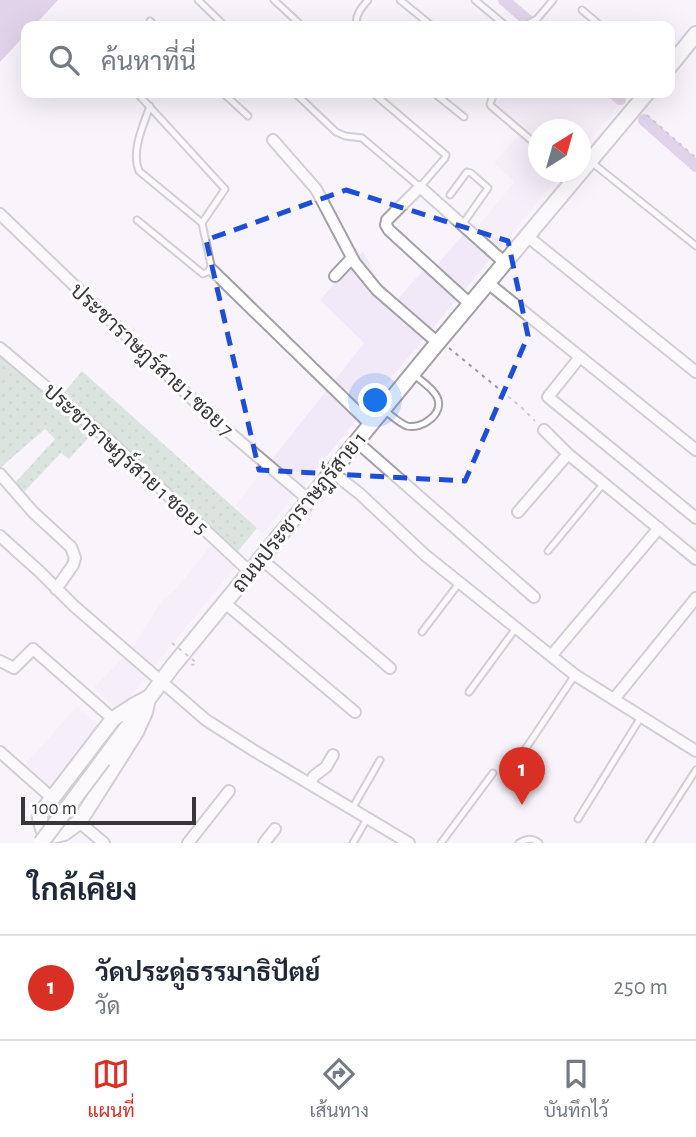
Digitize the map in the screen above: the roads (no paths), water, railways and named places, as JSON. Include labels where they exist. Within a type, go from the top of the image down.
[{"type":"main road","points":[[675,60],[696,34]]},
{"type":"main road","name":"ถนนประชาราษฎร์สาย 1","points":[[591,161],[643,98]]},
{"type":"main road","name":"ถนนประชาราษฎร์สาย 1","points":[[41,843],[161,681],[527,236],[567,182]]},
{"type":"main road","points":[[148,698],[136,732],[79,822],[64,833],[52,836],[43,829],[41,813],[113,719],[148,698]]},
{"type":"street","points":[[273,140],[316,189],[352,258],[377,290],[439,342]]},
{"type":"street","points":[[470,304],[389,230],[387,220],[420,187],[505,263]]},
{"type":"street","name":"ประชาราษฎร์สาย 1 ซอย 7","points":[[0,214],[209,415],[309,500]]},
{"type":"street","points":[[527,236],[696,372]]},
{"type":"street","points":[[335,276],[352,258]]},
{"type":"street","points":[[212,270],[370,425]]},
{"type":"street","points":[[488,283],[696,450]]},
{"type":"street","name":"ประชาราษฎร์สาย 1 ซอย 5","points":[[0,348],[110,442],[250,572]]},
{"type":"street","points":[[580,357],[548,397],[696,518]]},
{"type":"street","points":[[544,430],[568,454],[696,559]]},
{"type":"street","points":[[357,442],[534,597]]},
{"type":"street","points":[[518,512],[568,454]]},
{"type":"street","points":[[332,472],[360,494],[425,555],[575,675],[696,751]]},
{"type":"street","points":[[0,474],[33,512],[71,547],[75,558],[73,565],[56,589]]},
{"type":"street","points":[[551,656],[659,528]]},
{"type":"street","points":[[0,536],[56,589],[206,720],[409,843]]},
{"type":"street","points":[[261,559],[390,668]]},
{"type":"street","points":[[614,699],[696,598]]},
{"type":"street","points":[[225,603],[355,712]]},
{"type":"street","points":[[0,661],[14,668],[33,649],[113,719]]},
{"type":"street","points":[[0,751],[52,798]]},
{"type":"street","points":[[310,784],[310,780],[326,767],[332,755]]},
{"type":"street","points":[[188,843],[229,791]]},
{"type":"street","points":[[79,822],[104,843]]},
{"type":"street","points":[[264,843],[275,829]]},
{"type":"lane","points":[[198,0],[220,21]]},
{"type":"lane","points":[[274,0],[297,21]]},
{"type":"lane","points":[[356,21],[359,11],[368,0]]},
{"type":"lane","points":[[400,0],[426,21]]},
{"type":"lane","points":[[409,7],[414,0]]},
{"type":"lane","points":[[475,0],[500,21]]},
{"type":"lane","points":[[534,21],[553,0]]},
{"type":"lane","points":[[582,10],[595,21]]},
{"type":"lane","points":[[142,98],[225,189],[202,223]]},
{"type":"lane","points":[[228,98],[248,117]]},
{"type":"lane","points":[[300,98],[336,132],[362,138],[420,187],[446,155],[379,98]]},
{"type":"lane","points":[[440,98],[464,117]]},
{"type":"lane","points":[[492,98],[491,106],[528,137]]},
{"type":"lane","points":[[136,220],[203,274],[212,270],[202,223],[139,171],[136,155],[150,106]]},
{"type":"lane","points":[[591,163],[696,246]]},
{"type":"lane","points":[[450,195],[467,172],[488,188],[462,225]]},
{"type":"lane","points":[[384,409],[407,426],[423,425],[434,415],[439,407],[438,399],[431,389],[413,374]]},
{"type":"lane","points":[[548,551],[604,483]]},
{"type":"lane","points":[[422,632],[460,582]]},
{"type":"lane","points":[[469,692],[516,628]]},
{"type":"lane","points":[[518,760],[575,675]]},
{"type":"lane","points":[[578,819],[641,717]]},
{"type":"lane","points":[[352,809],[380,760]]},
{"type":"lane","points":[[649,843],[696,770]]},
{"type":"lane","points":[[441,843],[493,773]]},
{"type":"lane","points":[[353,843],[368,819]]},
{"type":"lane","points":[[519,843],[527,839],[539,843]]},
{"type":"waterway","points":[[504,0],[528,21]]},
{"type":"waterway","points":[[644,120],[696,166]]},
{"type":"place","name":"วัดประดู่ธรรมาธิปัตย์","points":[[522,805]]}]
